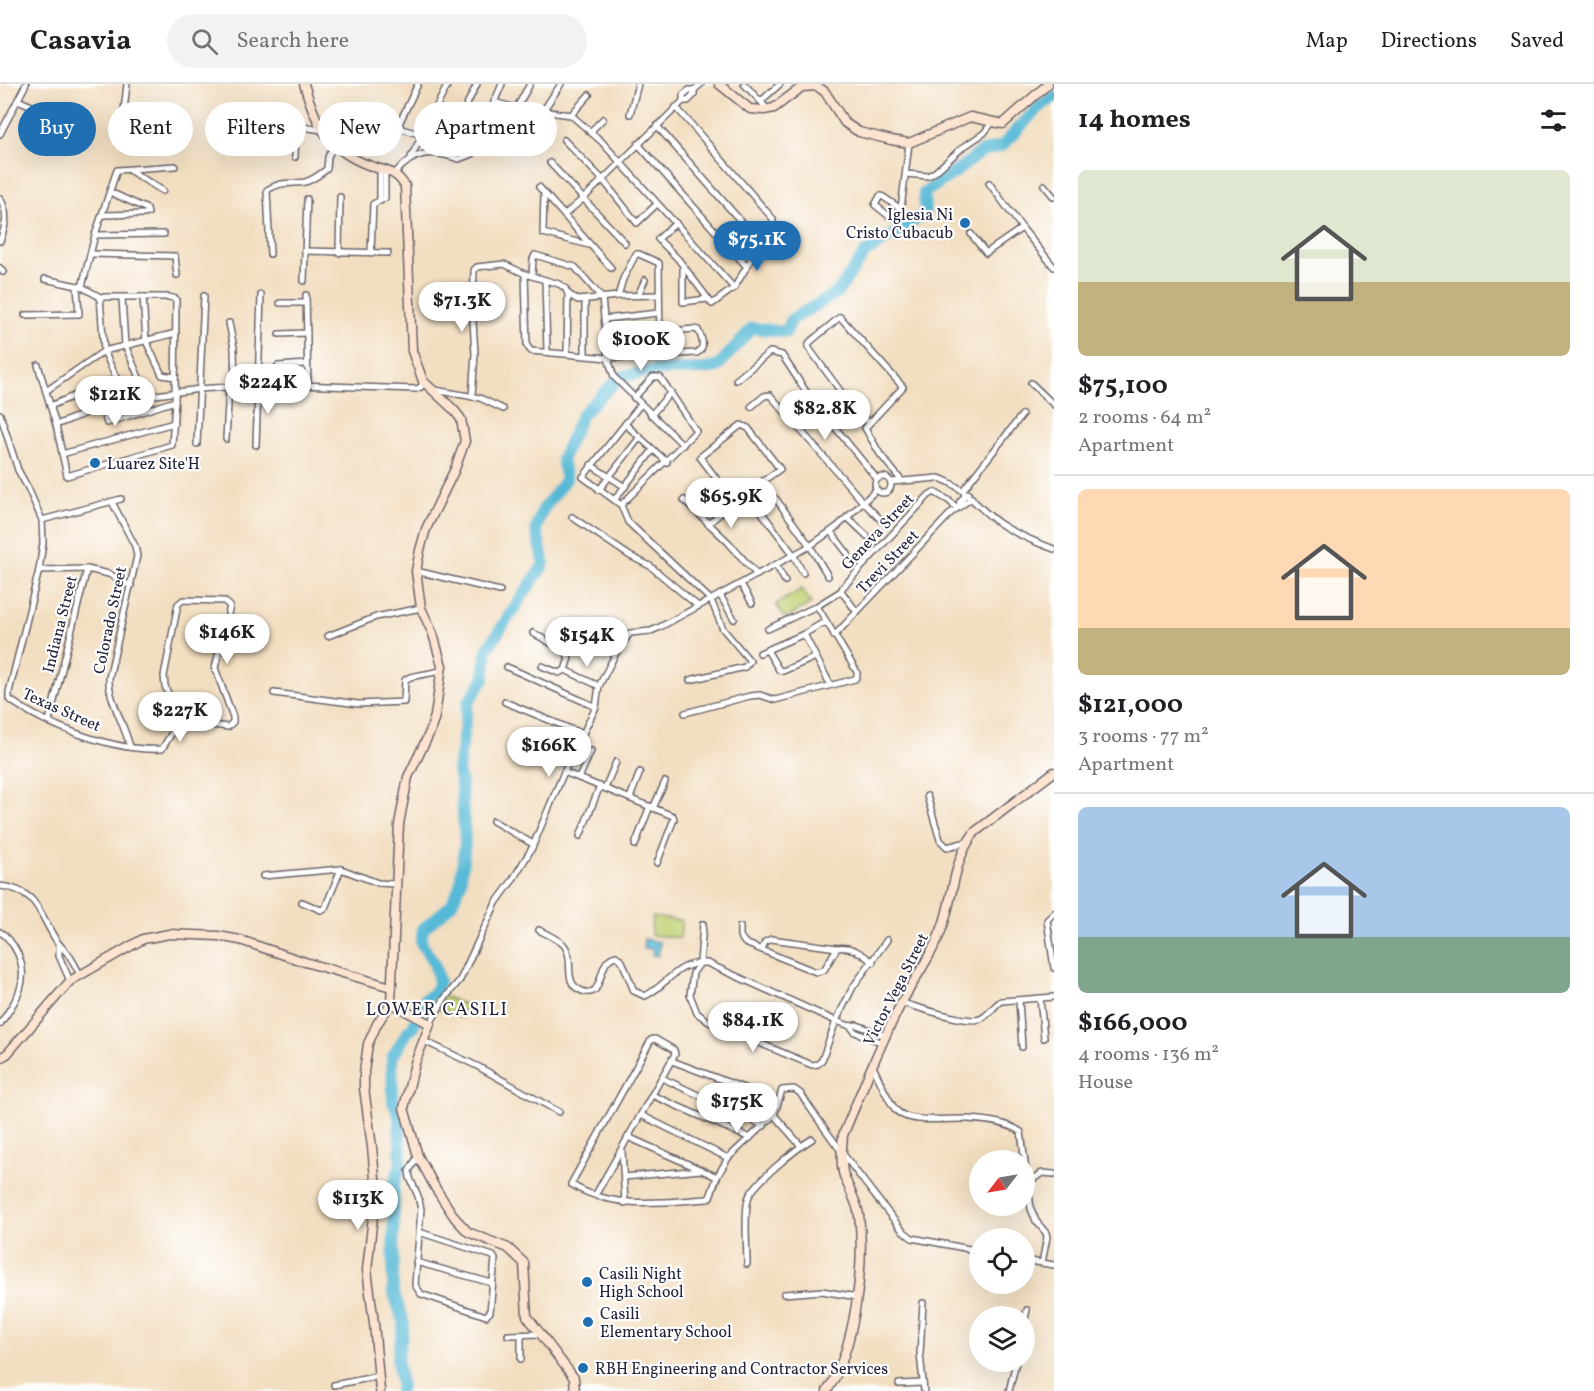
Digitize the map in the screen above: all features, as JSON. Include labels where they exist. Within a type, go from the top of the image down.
[{"type":"street","points":[[0,134],[26,84]]},
{"type":"street","points":[[125,102],[127,84]]},
{"type":"street","points":[[304,84],[318,120]]},
{"type":"street","points":[[414,133],[402,129],[399,124],[418,84]]},
{"type":"street","points":[[439,102],[448,84]]},
{"type":"street","points":[[468,102],[477,84]]},
{"type":"street","points":[[494,102],[502,84]]},
{"type":"street","points":[[521,102],[530,84]]},
{"type":"street","points":[[549,102],[561,84]]},
{"type":"street","points":[[630,114],[638,84]]},
{"type":"street","points":[[564,215],[683,101],[683,95],[701,84]]},
{"type":"street","points":[[719,84],[750,109],[762,106],[774,108],[802,87],[817,86],[825,92],[845,123],[859,132],[909,143],[970,117],[1002,124],[1048,84]]},
{"type":"street","points":[[744,84],[762,106]]},
{"type":"street","points":[[762,106],[780,84]]},
{"type":"street","points":[[571,115],[589,95]]},
{"type":"street","points":[[18,100],[22,102]]},
{"type":"street","points":[[676,107],[773,219],[773,223],[734,288],[712,304],[658,239],[676,223]]},
{"type":"street","points":[[557,113],[571,115],[590,132],[734,288]]},
{"type":"street","points":[[590,132],[603,119]]},
{"type":"street","points":[[906,174],[928,176],[935,172],[962,148],[984,133],[992,123]]},
{"type":"street","points":[[657,126],[760,243]]},
{"type":"street","points":[[564,140],[603,180],[638,223],[657,204]]},
{"type":"street","points":[[901,209],[882,196],[876,205],[890,217],[896,216],[901,209],[909,143]]},
{"type":"street","points":[[639,144],[747,267]]},
{"type":"street","points":[[395,173],[414,151]]},
{"type":"street","points":[[270,254],[267,190],[279,183],[306,182],[319,175],[327,169],[328,156]]},
{"type":"street","points":[[350,156],[382,170],[395,173],[405,186],[412,351],[423,381],[461,419],[464,425],[465,441],[455,469],[426,529],[416,571],[421,608],[438,649],[441,672],[435,716],[430,732],[408,777],[404,792],[399,824],[395,884],[391,1003],[377,1024],[368,1044],[364,1072],[376,1189],[367,1270],[380,1391]]},
{"type":"street","points":[[411,157],[417,156]]},
{"type":"street","points":[[449,156],[459,159],[466,156]]},
{"type":"street","points":[[550,163],[625,243]]},
{"type":"street","points":[[25,315],[79,314],[79,287],[117,170],[175,166]]},
{"type":"street","points":[[127,169],[163,192]]},
{"type":"street","points":[[371,252],[373,204],[380,201],[382,170]]},
{"type":"street","points":[[989,183],[1054,267]]},
{"type":"street","points":[[1044,185],[1054,197]]},
{"type":"street","points":[[539,187],[611,268]]},
{"type":"street","points":[[102,215],[148,213],[147,209],[110,192]]},
{"type":"street","points":[[544,193],[543,233],[591,246]]},
{"type":"street","points":[[339,253],[340,197]]},
{"type":"street","points":[[0,198],[7,213],[0,241]]},
{"type":"street","points":[[304,281],[307,199]]},
{"type":"street","points":[[971,234],[986,253],[1022,228]]},
{"type":"street","points":[[95,235],[164,234]]},
{"type":"street","points":[[305,251],[388,253]]},
{"type":"street","points":[[91,254],[175,255],[177,275]]},
{"type":"street","points":[[618,296],[635,255],[639,254],[659,263],[660,353]]},
{"type":"street","points":[[606,337],[694,328],[703,338],[702,347],[697,353],[660,353],[608,358],[531,351],[527,346],[529,275],[535,255],[575,267],[602,298],[608,358],[614,377],[683,445]]},
{"type":"street","points":[[472,397],[475,354],[474,270],[477,267],[504,264],[565,288],[568,294],[567,354]]},
{"type":"street","points":[[683,267],[683,302],[707,299]]},
{"type":"street","points":[[38,365],[51,405],[67,476],[172,445],[175,402],[176,298],[100,297],[79,287],[45,279]]},
{"type":"street","points":[[545,280],[547,352]]},
{"type":"street","points":[[638,295],[645,280]]},
{"type":"street","points":[[568,294],[578,300],[658,295]]},
{"type":"street","points":[[255,445],[261,295]]},
{"type":"street","points":[[306,295],[308,385]]},
{"type":"street","points":[[197,444],[204,296]]},
{"type":"street","points":[[100,297],[104,351],[126,399]]},
{"type":"street","points":[[122,297],[125,345],[147,396]]},
{"type":"street","points":[[142,297],[146,341],[162,375],[175,377]]},
{"type":"street","points":[[585,300],[585,356]]},
{"type":"street","points":[[280,303],[306,303]]},
{"type":"street","points":[[605,319],[658,313]]},
{"type":"street","points":[[869,423],[847,400],[808,347],[810,342],[840,317],[903,387],[865,428],[880,454],[901,480]]},
{"type":"street","points":[[226,439],[234,348],[229,323]]},
{"type":"street","points":[[46,391],[104,351],[176,333]]},
{"type":"street","points":[[279,334],[307,333]]},
{"type":"street","points":[[736,380],[770,352],[782,355],[807,393],[877,479]]},
{"type":"street","points":[[278,366],[308,364]]},
{"type":"street","points":[[621,505],[696,432],[660,377],[655,376],[634,398]]},
{"type":"street","points":[[51,405],[117,378]]},
{"type":"street","points":[[56,425],[126,399],[200,389],[257,384],[416,389],[421,387],[423,381]]},
{"type":"street","points":[[1031,383],[1054,405]]},
{"type":"street","points":[[433,389],[480,398],[503,409]]},
{"type":"street","points":[[651,415],[671,392]]},
{"type":"street","points":[[751,407],[764,396],[770,395],[863,502],[882,520]]},
{"type":"street","points":[[101,407],[107,423],[175,402]]},
{"type":"street","points":[[641,404],[583,477],[615,499],[621,505],[628,522],[711,600],[723,629],[750,661],[745,667],[690,680]]},
{"type":"street","points":[[0,414],[18,470],[42,520],[43,543],[39,570],[87,569],[110,574],[131,586]]},
{"type":"street","name":"Trevi Street","points":[[834,636],[958,507],[963,505],[968,494],[1023,415]]},
{"type":"street","points":[[62,454],[174,423]]},
{"type":"street","points":[[625,424],[666,462]]},
{"type":"street","points":[[708,524],[780,469],[748,428],[741,425],[700,457],[734,502]]},
{"type":"street","points":[[599,490],[640,437]]},
{"type":"street","points":[[615,499],[653,450]]},
{"type":"street","points":[[591,465],[625,487]]},
{"type":"street","points":[[876,490],[874,486],[877,479],[887,477],[891,482]]},
{"type":"street","points":[[891,482],[939,478],[968,494],[997,522],[1054,549]]},
{"type":"street","points":[[876,490],[885,493],[889,491],[891,482]]},
{"type":"street","points":[[575,1391],[574,1377],[527,1316],[524,1263],[508,1248],[468,1232],[455,1218],[418,1156],[404,1108],[415,1063],[424,1041],[427,1022],[460,980],[496,903],[512,881],[533,844],[596,706],[599,686],[616,651],[630,633],[651,631],[810,546],[831,532],[876,490]]},
{"type":"street","name":"Geneva Street","points":[[857,612],[841,591],[929,495],[934,492],[939,494],[958,507]]},
{"type":"street","points":[[747,493],[793,554],[803,573]]},
{"type":"street","points":[[42,520],[121,499]]},
{"type":"street","points":[[776,499],[810,546],[828,576]]},
{"type":"street","points":[[684,500],[728,542],[758,575]]},
{"type":"street","name":"Colorado Street","points":[[112,502],[135,546],[137,556],[109,685],[126,729],[130,747]]},
{"type":"street","points":[[572,517],[630,556],[650,566],[698,606]]},
{"type":"street","points":[[847,517],[867,536]]},
{"type":"street","points":[[831,532],[848,554]]},
{"type":"street","points":[[776,565],[785,581]]},
{"type":"street","name":"Indiana Street","points":[[49,721],[87,569]]},
{"type":"street","name":"Texas Street","points":[[39,570],[9,699],[49,721],[108,744],[130,747],[162,749],[179,721]]},
{"type":"street","points":[[416,571],[500,591]]},
{"type":"street","points":[[741,584],[752,603]]},
{"type":"street","points":[[768,629],[817,606],[841,591]]},
{"type":"street","points":[[720,595],[734,619]]},
{"type":"street","points":[[183,600],[224,601],[230,606],[215,668],[233,717],[231,725],[225,727],[179,721],[165,687],[164,676],[178,604],[183,600]]},
{"type":"street","points":[[685,713],[750,696],[760,695],[775,700],[801,695],[830,684],[855,679],[857,672],[817,606]]},
{"type":"street","points":[[328,636],[376,617],[421,608]]},
{"type":"street","points":[[760,653],[826,623]]},
{"type":"street","points":[[533,633],[566,651],[569,658],[565,670],[559,673],[542,666]]},
{"type":"street","points":[[804,634],[830,684]]},
{"type":"street","points":[[767,650],[779,670],[783,671],[816,657]]},
{"type":"street","points":[[507,667],[596,706]]},
{"type":"street","points":[[565,670],[599,686]]},
{"type":"street","points":[[274,693],[358,705],[404,702],[405,680],[410,677],[441,672]]},
{"type":"street","points":[[505,702],[583,734]]},
{"type":"street","points":[[579,778],[591,752]]},
{"type":"street","points":[[580,836],[616,762]]},
{"type":"street","points":[[564,772],[671,815],[674,819],[657,863]]},
{"type":"street","points":[[630,798],[640,772]]},
{"type":"street","name":"Victor Vega Street","points":[[842,1150],[843,1135],[885,1040],[942,929],[960,858],[967,842],[982,826],[1054,772]]},
{"type":"street","points":[[635,845],[665,782]]},
{"type":"street","points":[[927,796],[940,840],[947,847],[967,842]]},
{"type":"street","points":[[493,821],[533,844]]},
{"type":"street","points":[[263,876],[341,868],[378,883],[395,884]]},
{"type":"street","points":[[302,902],[321,910],[325,908],[341,868]]},
{"type":"street","points":[[0,886],[16,888],[39,906],[59,944],[67,952],[80,974]]},
{"type":"street","points":[[1054,913],[1047,920],[1054,968]]},
{"type":"street","points":[[703,924],[700,963],[693,973],[690,995],[697,1013],[709,1022],[812,1065],[822,1060],[836,1021],[853,987],[887,940]]},
{"type":"street","points":[[740,927],[739,933],[742,940],[810,970],[820,972],[837,948]]},
{"type":"street","points":[[539,930],[563,944],[571,961],[572,985],[588,993],[592,993],[598,986],[606,962],[612,956],[616,956],[622,962],[634,991],[645,996],[675,971],[700,963],[714,966],[850,1026],[855,1032],[885,1040]]},
{"type":"street","points":[[0,932],[14,947],[21,963],[23,980],[20,993],[0,1024]]},
{"type":"street","points":[[0,1058],[7,1054],[70,981],[143,939],[168,934],[218,936],[240,940],[391,987]]},
{"type":"street","points":[[762,949],[765,942],[771,939],[837,948],[844,946],[860,952],[873,962]]},
{"type":"street","points":[[59,944],[59,956],[70,981]]},
{"type":"street","points":[[902,1003],[972,1021],[986,1016],[995,1004],[1001,1001],[1054,997]]},
{"type":"street","points":[[1040,998],[1044,1038]]},
{"type":"street","points":[[1019,1000],[1022,1047]]},
{"type":"street","points":[[391,1003],[427,1022]]},
{"type":"street","points":[[596,1194],[675,1054],[674,1050],[656,1039],[651,1040],[571,1184],[596,1194],[625,1203],[707,1199],[729,1158],[774,1115],[782,1090],[794,1089],[800,1093],[842,1150],[850,1166],[902,1230],[912,1238],[969,1249]]},
{"type":"street","points":[[424,1041],[477,1066],[560,1112]]},
{"type":"street","points":[[672,1061],[778,1101]]},
{"type":"street","points":[[873,1067],[896,1111],[906,1116],[935,1121],[967,1119],[1012,1125],[1021,1132],[1023,1150]]},
{"type":"street","points":[[662,1078],[764,1126]]},
{"type":"street","points":[[652,1095],[750,1138]]},
{"type":"street","points":[[641,1115],[729,1158]]},
{"type":"street","points":[[774,1115],[801,1146]]},
{"type":"street","points":[[628,1137],[717,1177]]},
{"type":"street","points":[[747,1264],[747,1202],[751,1190],[812,1139]]},
{"type":"street","points":[[622,1149],[625,1203]]},
{"type":"street","points":[[827,1391],[837,1377],[850,1334],[857,1297],[861,1243],[859,1212],[843,1174],[842,1150]]},
{"type":"street","points":[[418,1156],[410,1171],[410,1178],[421,1209],[416,1262],[415,1285],[421,1294],[486,1316],[490,1312],[495,1259],[493,1256],[419,1232]]},
{"type":"street","points":[[624,1177],[703,1170]]},
{"type":"street","points":[[1035,1178],[1042,1173],[1054,1174]]},
{"type":"street","points":[[1033,1216],[1047,1237],[1042,1263]]},
{"type":"street","points":[[416,1262],[492,1283]]},
{"type":"street","points":[[1035,1262],[1054,1265]]},
{"type":"street","points":[[784,1293],[822,1291],[857,1297]]},
{"type":"street","points":[[924,1303],[920,1354],[924,1391]]},
{"type":"street","points":[[508,1335],[540,1334]]},
{"type":"street","points":[[520,1335],[521,1359]]},
{"type":"street","points":[[1009,1391],[1014,1372]]},
{"type":"street","points":[[334,1385],[379,1376]]},
{"type":"street","points":[[899,1384],[923,1383]]},
{"type":"green space","points":[[128,402],[131,414],[108,421],[104,409]]},
{"type":"green space","points":[[802,589],[811,603],[785,619],[776,604]]},
{"type":"green space","points":[[652,917],[682,921],[680,938],[651,935]]},
{"type":"green space","points":[[443,996],[466,1005],[461,1018],[438,1009]]},
{"type":"water","points":[[644,939],[660,942],[658,956],[652,955],[653,949],[643,948]]},
{"type":"waterway","points":[[400,1391],[397,1359],[404,1324],[393,1290],[394,1184],[401,1164],[399,1116],[393,1102],[392,1058],[408,1031],[412,1029],[425,999],[435,992],[439,981],[434,963],[421,943],[423,929],[451,905],[460,886],[465,842],[458,771],[468,702],[484,679],[487,649],[544,564],[536,529],[542,511],[566,479],[562,459],[582,414],[624,376],[658,370],[717,367],[752,328],[786,332],[792,319],[837,293],[865,253],[925,214],[924,193],[981,152],[1002,146],[1038,108],[1054,97]]},
{"type":"place","name":"Iglesia Ni Cristo Cubacub","points":[[965,223]]},
{"type":"place","name":"Luarez Site'H","points":[[95,463]]},
{"type":"place","name":"Casili Night High School","points":[[587,1282]]},
{"type":"place","name":"Casili Elementary School","points":[[588,1322]]},
{"type":"place","name":"RBH Engineering and Contractor Services","points":[[583,1368]]},
{"type":"district","name":"LOWER CASILI","points":[[437,1009]]}]
